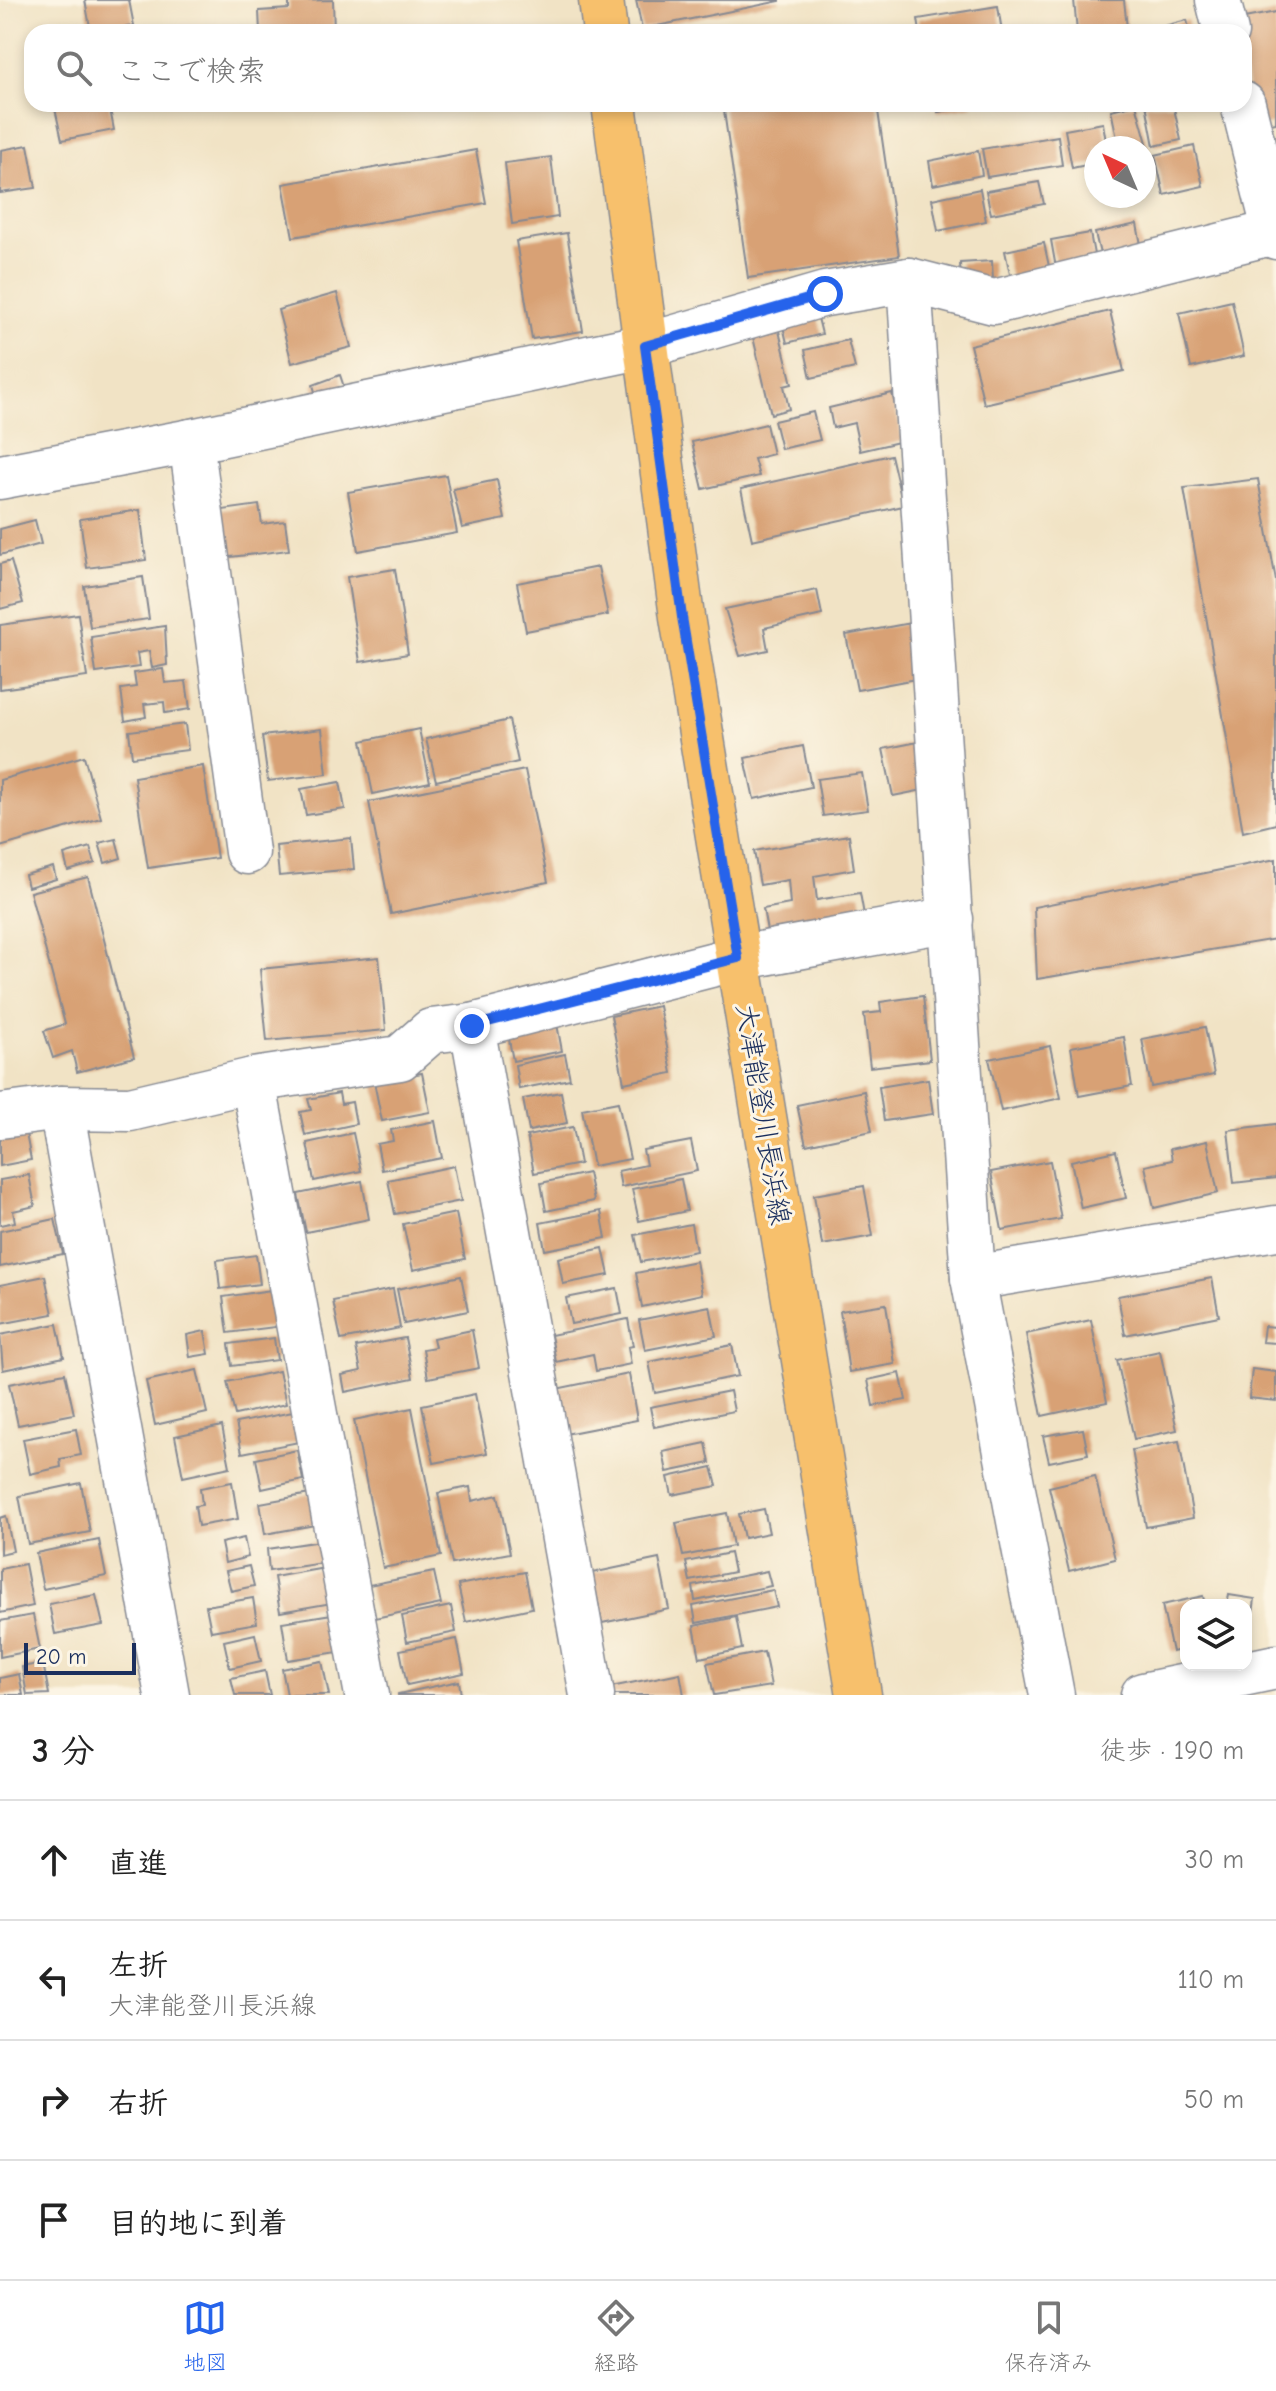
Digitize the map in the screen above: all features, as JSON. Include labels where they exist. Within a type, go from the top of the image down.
[{"type":"main road","points":[[601,0],[604,24]]},
{"type":"main road","name":"大津能登川長浜線","points":[[615,112],[682,617],[859,1695]]},
{"type":"street","points":[[1218,0],[1224,24]]},
{"type":"street","points":[[0,477],[191,441],[645,346],[825,294],[909,280],[994,302],[1275,235],[1245,112]]},
{"type":"street","points":[[909,280],[973,1278],[1052,1695]]},
{"type":"street","points":[[191,441],[247,852]]},
{"type":"street","points":[[0,1116],[61,1108],[130,1109],[253,1080],[400,1058],[431,1031],[472,1026],[738,958],[951,919]]},
{"type":"street","points":[[472,1026],[592,1695]]},
{"type":"street","points":[[253,1080],[367,1695]]},
{"type":"street","points":[[61,1108],[167,1695]]},
{"type":"street","points":[[973,1278],[1276,1228]]},
{"type":"street","points":[[1143,1695],[1276,1667]]},
{"type":"building","points":[[85,0],[129,0],[134,24],[90,24]]},
{"type":"building","points":[[333,0],[334,24],[260,24],[259,11],[289,9],[289,1]]},
{"type":"building","points":[[636,0],[780,0],[667,24],[641,24]]},
{"type":"building","points":[[1074,0],[1124,0],[1127,24],[1076,24]]},
{"type":"building","points":[[998,6],[1001,24],[919,24],[918,19]]},
{"type":"building","points":[[1276,12],[1276,123],[1255,127],[1252,111],[1252,24],[1237,24],[1234,20]]},
{"type":"building","points":[[56,112],[111,112],[114,130],[62,140]]},
{"type":"building","points":[[724,112],[878,112],[899,256],[748,278]]},
{"type":"building","points":[[1111,112],[1138,112],[1145,136],[1116,136]]},
{"type":"building","points":[[1148,112],[1175,112],[1181,140],[1156,146]]},
{"type":"building","points":[[1103,123],[1105,136],[1084,136],[1084,166],[1072,168],[1065,130]]},
{"type":"building","points":[[1058,136],[1062,165],[987,177],[982,149]]},
{"type":"building","points":[[28,145],[36,188],[0,193],[1,150]]},
{"type":"building","points":[[1194,146],[1203,186],[1164,195],[1156,155]]},
{"type":"building","points":[[476,150],[486,203],[293,237],[283,184]]},
{"type":"building","points":[[978,151],[982,175],[933,185],[929,161]]},
{"type":"building","points":[[551,157],[558,217],[512,224],[505,163]]},
{"type":"building","points":[[1039,182],[1044,204],[991,214],[986,191]]},
{"type":"building","points":[[980,189],[986,221],[938,231],[932,199]]},
{"type":"building","points":[[1137,224],[1142,250],[1101,258],[1095,233]]},
{"type":"building","points":[[567,233],[583,331],[532,339],[516,241]]},
{"type":"building","points":[[1090,233],[1095,260],[1056,268],[1051,240]]},
{"type":"building","points":[[1044,243],[1050,271],[1011,279],[1005,251]]},
{"type":"building","points":[[992,261],[993,280],[961,282],[960,263]]},
{"type":"building","points":[[337,293],[351,347],[292,363],[278,310]]},
{"type":"building","points":[[1232,301],[1244,356],[1191,368],[1179,313]]},
{"type":"building","points":[[1110,311],[1124,371],[984,404],[970,345]]},
{"type":"building","points":[[818,318],[822,334],[787,343],[783,326]]},
{"type":"building","points":[[779,331],[792,384],[784,386],[789,409],[771,414],[753,337]]},
{"type":"building","points":[[848,340],[855,368],[811,378],[805,350]]},
{"type":"building","points":[[340,375],[349,402],[321,411],[313,385]]},
{"type":"building","points":[[892,393],[903,441],[860,451],[854,423],[833,428],[829,408]]},
{"type":"building","points":[[813,412],[820,440],[781,449],[774,421]]},
{"type":"building","points":[[766,424],[773,454],[754,459],[759,476],[703,489],[692,442]]},
{"type":"building","points":[[891,455],[903,506],[752,540],[741,489]]},
{"type":"building","points":[[446,475],[457,533],[358,551],[348,492]]},
{"type":"building","points":[[1258,479],[1276,581],[1276,824],[1243,832],[1184,488]]},
{"type":"building","points":[[497,480],[505,519],[462,528],[453,489]]},
{"type":"building","points":[[259,505],[262,524],[285,521],[289,550],[214,559],[208,512]]},
{"type":"building","points":[[140,510],[146,560],[87,568],[80,519]]},
{"type":"building","points":[[35,520],[41,544],[0,555],[0,529]]},
{"type":"building","points":[[11,561],[23,603],[0,609],[0,564]]},
{"type":"building","points":[[598,567],[608,615],[526,631],[517,583]]},
{"type":"building","points":[[395,569],[408,654],[360,662],[347,577]]},
{"type":"building","points":[[143,577],[149,619],[90,627],[84,586]]},
{"type":"building","points":[[817,590],[822,615],[764,628],[768,650],[740,656],[725,609]]},
{"type":"building","points":[[78,614],[87,677],[0,689],[0,625]]},
{"type":"building","points":[[916,622],[926,677],[857,690],[846,635]]},
{"type":"building","points":[[165,626],[167,665],[152,668],[149,651],[137,653],[139,667],[96,673],[91,637]]},
{"type":"building","points":[[163,669],[165,683],[186,681],[190,709],[165,713],[164,702],[144,704],[146,717],[125,721],[121,689],[136,687],[134,673]]},
{"type":"building","points":[[509,720],[518,762],[436,781],[426,739]]},
{"type":"building","points":[[185,724],[188,750],[132,757],[129,731]]},
{"type":"building","points":[[322,729],[327,774],[268,781],[262,736]]},
{"type":"building","points":[[419,729],[430,782],[373,794],[362,741]]},
{"type":"building","points":[[928,740],[938,787],[893,796],[883,749]]},
{"type":"building","points":[[803,746],[811,787],[754,799],[745,758]]},
{"type":"building","points":[[84,756],[101,818],[0,847],[0,780]]},
{"type":"building","points":[[203,766],[217,858],[148,868],[134,777]]},
{"type":"building","points":[[525,770],[548,882],[391,914],[369,802]]},
{"type":"building","points":[[862,773],[868,810],[823,816],[817,779]]},
{"type":"building","points":[[340,782],[345,809],[306,815],[301,789]]},
{"type":"building","points":[[849,835],[854,869],[814,876],[817,900],[860,893],[866,926],[769,942],[763,909],[790,904],[788,880],[760,885],[754,851]]},
{"type":"building","points":[[351,838],[354,869],[279,876],[276,846]]},
{"type":"building","points":[[116,839],[121,858],[105,863],[99,843]]},
{"type":"building","points":[[90,847],[95,863],[68,871],[64,855]]},
{"type":"building","points":[[1276,859],[1276,939],[1037,979],[1034,907]]},
{"type":"building","points":[[53,867],[56,879],[28,887],[25,875]]},
{"type":"building","points":[[88,877],[134,1057],[77,1072],[72,1051],[53,1058],[44,1031],[65,1024],[30,892]]},
{"type":"building","points":[[379,957],[386,1030],[267,1041],[260,969]]},
{"type":"building","points":[[923,996],[930,1060],[870,1067],[864,1014],[881,1012],[880,1002]]},
{"type":"building","points":[[659,1006],[672,1073],[624,1083],[611,1016]]},
{"type":"building","points":[[557,1024],[562,1051],[513,1061],[508,1034]]},
{"type":"building","points":[[1205,1027],[1214,1075],[1151,1087],[1142,1039]]},
{"type":"building","points":[[1124,1037],[1132,1086],[1079,1096],[1071,1047]]},
{"type":"building","points":[[1050,1046],[1061,1098],[1001,1111],[989,1059]]},
{"type":"building","points":[[565,1054],[570,1079],[519,1089],[515,1065]]},
{"type":"building","points":[[422,1073],[430,1112],[382,1121],[374,1082]]},
{"type":"building","points":[[928,1079],[933,1114],[884,1121],[879,1087]]},
{"type":"building","points":[[864,1091],[872,1131],[806,1145],[797,1105]]},
{"type":"building","points":[[561,1092],[567,1123],[529,1131],[523,1099]]},
{"type":"building","points":[[339,1093],[341,1104],[352,1102],[356,1124],[305,1135],[300,1112],[311,1110],[308,1099]]},
{"type":"building","points":[[618,1102],[630,1159],[593,1166],[582,1109]]},
{"type":"building","points":[[435,1121],[442,1158],[382,1170],[377,1144],[393,1141],[391,1130]]},
{"type":"building","points":[[24,1123],[31,1160],[0,1166],[0,1128]]},
{"type":"building","points":[[1276,1124],[1276,1178],[1234,1183],[1228,1130]]},
{"type":"building","points":[[573,1127],[580,1164],[534,1173],[527,1136]]},
{"type":"building","points":[[353,1133],[361,1171],[314,1181],[307,1143]]},
{"type":"building","points":[[691,1141],[697,1171],[621,1187],[618,1171],[646,1165],[643,1150]]},
{"type":"building","points":[[1207,1141],[1218,1193],[1154,1208],[1145,1166],[1172,1160],[1170,1149]]},
{"type":"building","points":[[1116,1151],[1126,1198],[1081,1208],[1071,1161]]},
{"type":"building","points":[[1050,1161],[1061,1219],[1002,1230],[991,1172]]},
{"type":"building","points":[[454,1166],[461,1201],[395,1214],[388,1180]]},
{"type":"building","points":[[588,1173],[594,1201],[546,1211],[541,1183]]},
{"type":"building","points":[[29,1175],[35,1206],[13,1211],[15,1222],[0,1225],[0,1180]]},
{"type":"building","points":[[681,1179],[687,1211],[639,1221],[632,1189]]},
{"type":"building","points":[[362,1181],[369,1219],[306,1232],[298,1194]]},
{"type":"building","points":[[864,1186],[873,1236],[822,1245],[814,1195]]},
{"type":"building","points":[[601,1211],[606,1238],[545,1250],[540,1223]]},
{"type":"building","points":[[456,1213],[465,1259],[413,1270],[403,1224]]},
{"type":"building","points":[[55,1219],[63,1254],[0,1267],[0,1231]]},
{"type":"building","points":[[691,1224],[696,1251],[641,1262],[635,1235]]},
{"type":"building","points":[[603,1248],[609,1275],[563,1284],[558,1258]]},
{"type":"building","points":[[256,1255],[260,1284],[220,1289],[217,1260]]},
{"type":"building","points":[[696,1261],[702,1294],[642,1307],[636,1273]]},
{"type":"building","points":[[45,1276],[53,1314],[0,1324],[0,1285]]},
{"type":"building","points":[[461,1276],[468,1311],[404,1324],[397,1289]]},
{"type":"building","points":[[1212,1278],[1219,1316],[1125,1335],[1118,1296]]},
{"type":"building","points":[[286,1288],[291,1325],[228,1333],[223,1297]]},
{"type":"building","points":[[617,1288],[622,1314],[571,1324],[566,1298]]},
{"type":"building","points":[[393,1289],[400,1328],[341,1340],[333,1301]]},
{"type":"building","points":[[886,1304],[895,1364],[849,1372],[840,1311]]},
{"type":"building","points":[[710,1306],[716,1336],[645,1350],[639,1320]]},
{"type":"building","points":[[628,1319],[633,1346],[628,1347],[631,1364],[596,1371],[593,1354],[556,1362],[551,1335]]},
{"type":"building","points":[[1091,1320],[1107,1402],[1042,1416],[1026,1334]]},
{"type":"building","points":[[57,1324],[64,1357],[3,1370],[0,1335]]},
{"type":"building","points":[[1264,1326],[1276,1327],[1276,1343],[1262,1342]]},
{"type":"building","points":[[472,1330],[479,1368],[428,1378],[423,1349],[435,1347],[433,1338]]},
{"type":"building","points":[[205,1331],[209,1354],[190,1357],[187,1335]]},
{"type":"building","points":[[274,1338],[277,1360],[232,1366],[229,1344]]},
{"type":"building","points":[[405,1338],[413,1378],[345,1392],[342,1375],[361,1371],[356,1347]]},
{"type":"building","points":[[732,1345],[738,1376],[655,1393],[649,1362]]},
{"type":"building","points":[[1160,1351],[1177,1430],[1134,1439],[1117,1360]]},
{"type":"building","points":[[1252,1369],[1276,1372],[1276,1401],[1249,1398]]},
{"type":"building","points":[[197,1370],[207,1413],[155,1425],[146,1381]]},
{"type":"building","points":[[279,1371],[286,1404],[235,1415],[227,1382]]},
{"type":"building","points":[[65,1373],[74,1414],[18,1425],[9,1384]]},
{"type":"building","points":[[900,1373],[906,1400],[873,1406],[868,1380]]},
{"type":"building","points":[[629,1374],[637,1420],[565,1434],[556,1389]]},
{"type":"building","points":[[730,1391],[734,1411],[654,1427],[650,1407]]},
{"type":"building","points":[[475,1394],[487,1453],[434,1463],[422,1405]]},
{"type":"building","points":[[412,1408],[441,1556],[383,1568],[354,1420]]},
{"type":"building","points":[[293,1412],[299,1442],[242,1453],[236,1423]]},
{"type":"building","points":[[222,1426],[230,1467],[183,1477],[175,1436]]},
{"type":"building","points":[[76,1429],[81,1455],[60,1459],[61,1467],[30,1474],[23,1439]]},
{"type":"building","points":[[1083,1429],[1088,1454],[1049,1462],[1043,1436]]},
{"type":"building","points":[[1179,1441],[1193,1518],[1146,1527],[1132,1450]]},
{"type":"building","points":[[706,1443],[710,1463],[667,1472],[663,1452]]},
{"type":"building","points":[[297,1450],[303,1480],[262,1489],[256,1459]]},
{"type":"building","points":[[712,1467],[717,1486],[672,1495],[668,1477]]},
{"type":"building","points":[[1095,1476],[1115,1559],[1069,1571],[1049,1487]]},
{"type":"building","points":[[232,1482],[238,1519],[198,1526],[195,1506],[202,1505],[200,1488]]},
{"type":"building","points":[[81,1483],[90,1532],[28,1544],[19,1496]]},
{"type":"building","points":[[470,1487],[472,1501],[498,1495],[510,1553],[452,1564],[438,1493]]},
{"type":"building","points":[[310,1494],[315,1525],[265,1534],[260,1503]]},
{"type":"building","points":[[764,1509],[769,1533],[744,1538],[739,1514]]},
{"type":"building","points":[[727,1513],[733,1546],[683,1556],[676,1523]]},
{"type":"building","points":[[6,1516],[13,1551],[0,1554],[0,1518]]},
{"type":"building","points":[[244,1538],[248,1557],[225,1563],[221,1543]]},
{"type":"building","points":[[99,1540],[106,1576],[43,1589],[36,1553]]},
{"type":"building","points":[[321,1541],[323,1563],[269,1571],[267,1549]]},
{"type":"building","points":[[730,1553],[734,1572],[690,1581],[686,1562]]},
{"type":"building","points":[[659,1559],[669,1609],[602,1623],[592,1573]]},
{"type":"building","points":[[25,1564],[33,1606],[0,1613],[0,1569]]},
{"type":"building","points":[[249,1566],[254,1586],[231,1591],[226,1571]]},
{"type":"building","points":[[325,1568],[332,1603],[280,1612],[274,1577]]},
{"type":"building","points":[[767,1571],[771,1586],[695,1601],[693,1586]]},
{"type":"building","points":[[434,1572],[441,1604],[375,1618],[369,1585]]},
{"type":"building","points":[[525,1572],[532,1608],[466,1622],[458,1585]]},
{"type":"building","points":[[773,1590],[777,1607],[696,1623],[693,1606]]},
{"type":"building","points":[[96,1595],[103,1625],[55,1634],[49,1604]]},
{"type":"building","points":[[1229,1595],[1255,1599],[1252,1620],[1252,1599],[1228,1599]]},
{"type":"building","points":[[253,1598],[257,1623],[211,1631],[206,1606]]},
{"type":"building","points":[[1180,1601],[1180,1650],[1172,1652],[1162,1605]]},
{"type":"building","points":[[451,1606],[456,1632],[407,1642],[402,1616]]},
{"type":"building","points":[[332,1614],[338,1652],[288,1660],[282,1622]]},
{"type":"building","points":[[33,1615],[40,1649],[0,1657],[0,1621]]},
{"type":"building","points":[[736,1617],[742,1649],[700,1658],[694,1626]]},
{"type":"building","points":[[255,1634],[261,1661],[230,1668],[224,1641]]},
{"type":"building","points":[[457,1639],[464,1673],[407,1685],[400,1650]]},
{"type":"building","points":[[764,1652],[771,1686],[714,1695],[707,1663]]},
{"type":"building","points":[[322,1661],[329,1695],[287,1695],[282,1669]]},
{"type":"building","points":[[43,1663],[49,1694],[27,1695],[22,1667]]},
{"type":"building","points":[[265,1671],[270,1695],[235,1695],[231,1678]]},
{"type":"building","points":[[680,1673],[684,1695],[608,1695],[606,1688]]},
{"type":"building","points":[[19,1674],[23,1695],[0,1695],[0,1678]]},
{"type":"building","points":[[459,1681],[461,1695],[398,1695],[398,1694]]},
{"type":"route","points":[[472,1026],[738,958],[682,617],[645,346],[825,294]]}]
